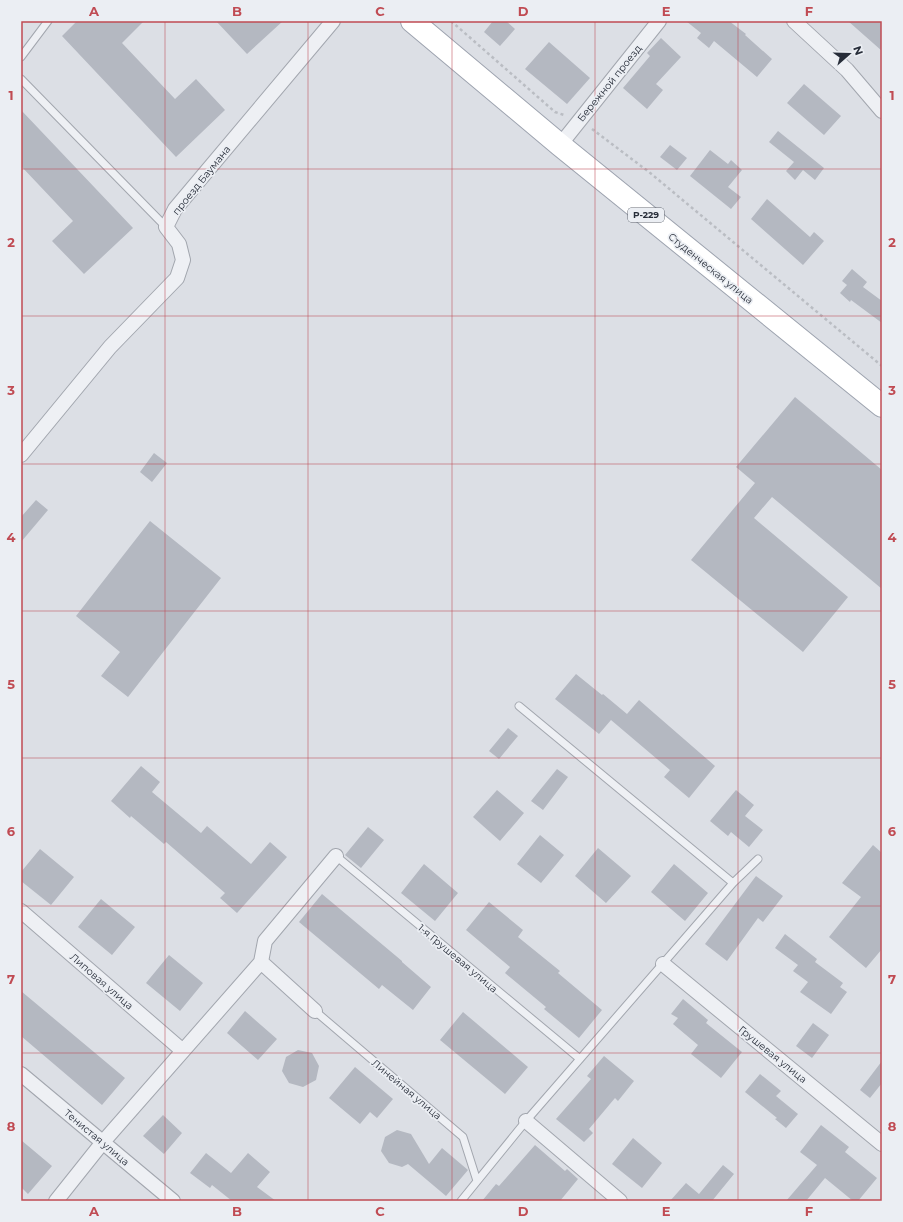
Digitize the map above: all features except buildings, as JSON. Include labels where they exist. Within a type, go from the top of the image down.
[{"type":"main road","name":"Студенческая улица","points":[[412,21],[560,145],[882,406]]},
{"type":"street","name":"проезд Баумана","points":[[166,227],[175,209],[333,21]]},
{"type":"street","name":"Бережной проезд","points":[[560,145],[659,21]]},
{"type":"street","points":[[794,21],[847,70],[882,111]]},
{"type":"street","points":[[21,455],[110,347],[177,278],[183,260],[179,244],[166,227]]},
{"type":"street","points":[[56,1201],[103,1142],[261,962],[265,941],[336,856]]},
{"type":"street","name":"Липовая улица","points":[[21,911],[183,1051]]},
{"type":"street","points":[[261,962],[315,1011]]},
{"type":"street","name":"Грушевая улица","points":[[663,964],[882,1144]]},
{"type":"street","name":"Тенистая улица","points":[[21,1074],[173,1201]]},
{"type":"street","points":[[526,1121],[620,1201]]},
{"type":"lane","points":[[21,57],[48,21]]},
{"type":"lane","points":[[21,79],[166,227]]},
{"type":"lane","points":[[519,706],[733,883]]},
{"type":"lane","name":"1-я Грушевая улица","points":[[336,856],[580,1059]]},
{"type":"lane","points":[[461,1201],[526,1121],[733,883],[758,859]]},
{"type":"lane","name":"Линейная улица","points":[[315,1011],[463,1137],[477,1181]]},
{"type":"path","points":[[451,21],[556,112],[580,120],[649,172],[882,366]]}]
